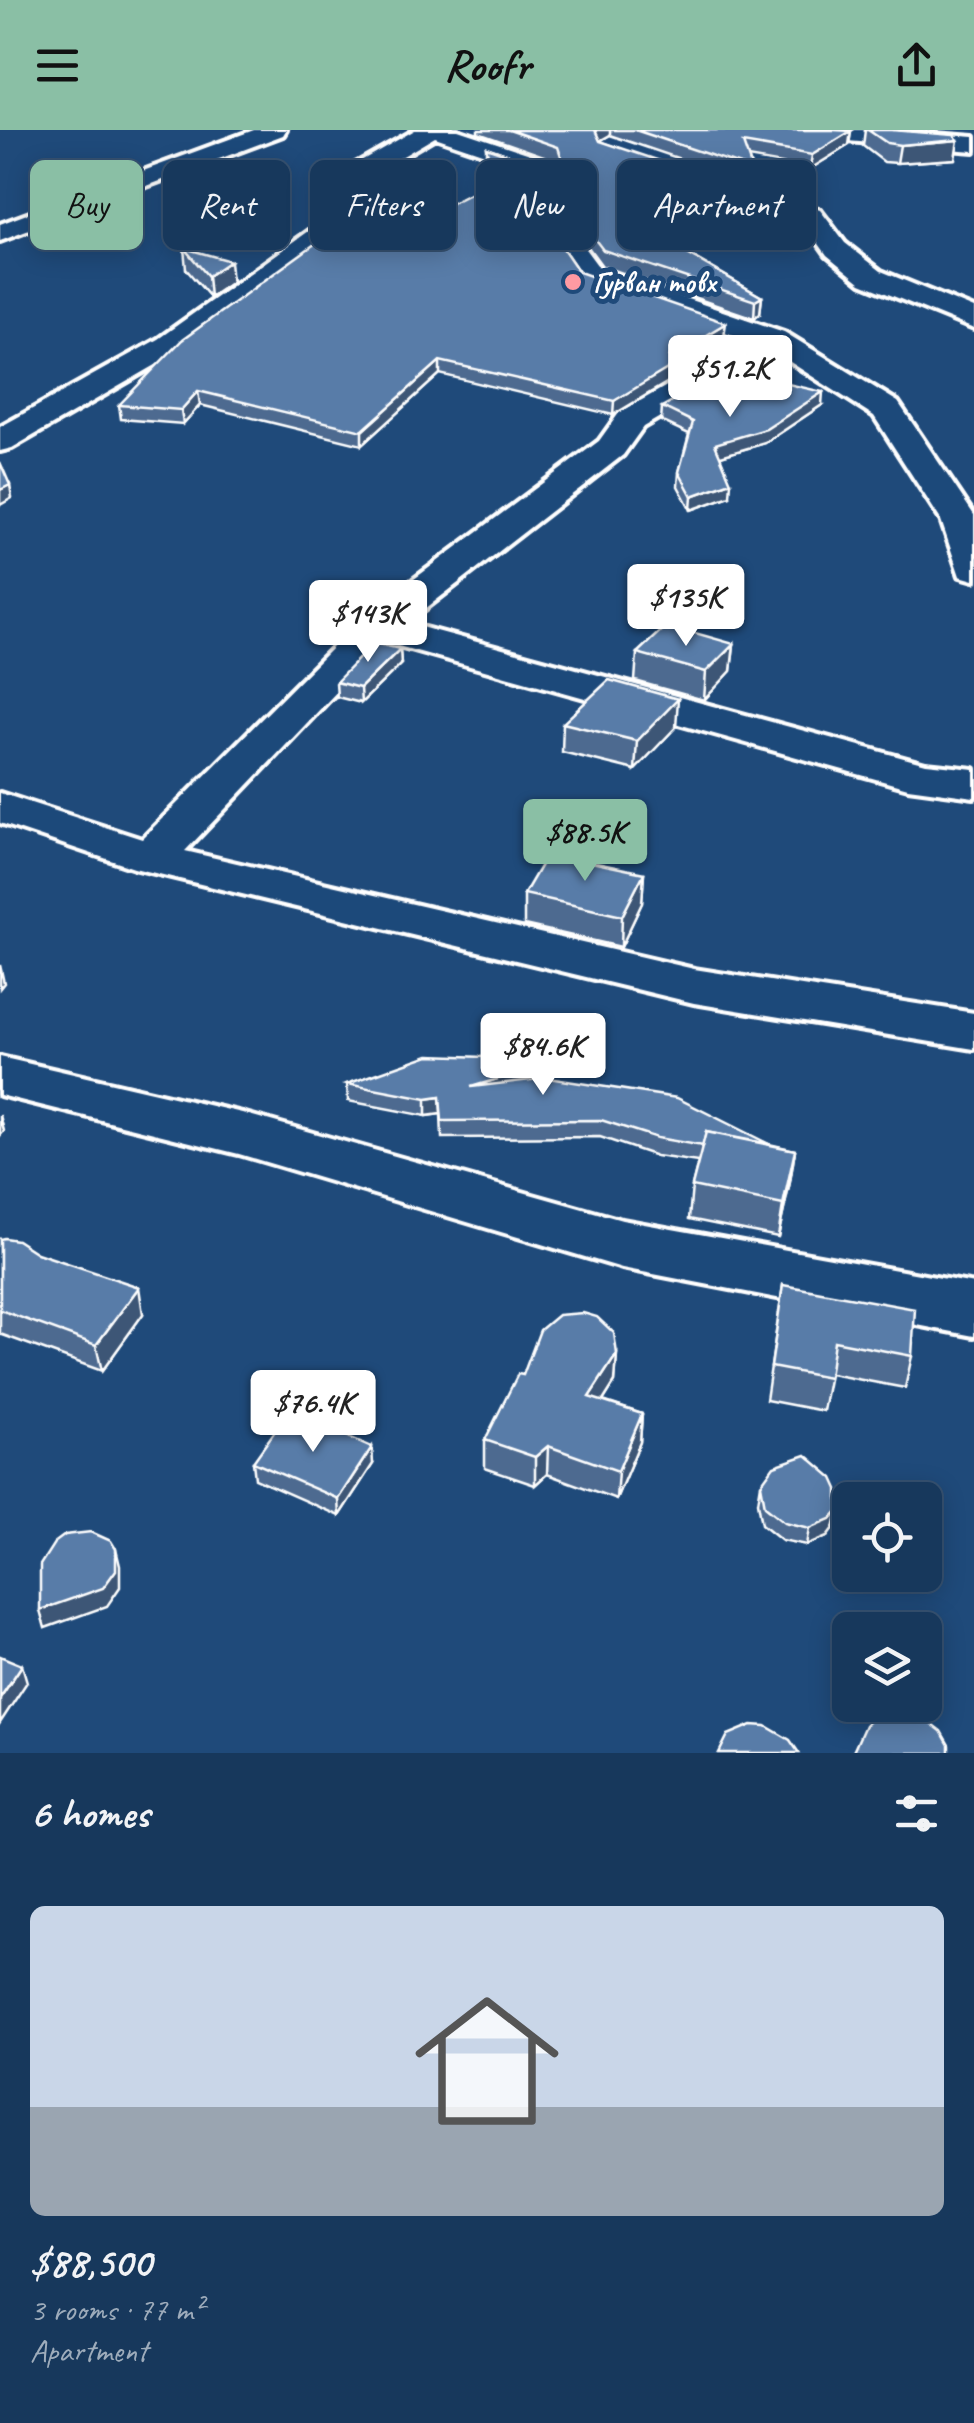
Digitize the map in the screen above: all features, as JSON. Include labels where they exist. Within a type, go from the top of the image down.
[{"type":"street","points":[[0,233],[275,130]]},
{"type":"street","points":[[0,440],[169,345],[332,226],[342,212],[347,178],[434,130],[554,163],[566,242],[590,275],[773,338],[886,409],[958,520],[974,568]]},
{"type":"street","points":[[796,130],[909,135],[974,144]]},
{"type":"street","points":[[816,221],[836,249],[871,277],[974,320]]},
{"type":"street","points":[[151,858],[376,627],[611,448],[631,420],[773,338]]},
{"type":"street","points":[[376,627],[924,778],[974,782]]},
{"type":"street","points":[[0,807],[151,858],[694,986],[974,1031]]},
{"type":"street","points":[[0,1076],[242,1134],[622,1244],[974,1310]]},
{"type":"building","points":[[509,130],[595,130],[600,141],[657,160],[617,160],[617,250],[681,250],[762,297],[755,301],[603,250],[597,242],[597,160],[562,160],[558,147]]},
{"type":"building","points":[[635,130],[851,131],[812,155],[743,143],[749,160],[725,160]]},
{"type":"building","points":[[868,130],[954,135],[958,140],[900,145],[887,143]]},
{"type":"building","points":[[486,147],[523,160],[489,160]]},
{"type":"building","points":[[476,191],[476,250],[564,250],[579,272],[726,323],[671,356],[684,359],[614,401],[440,361],[362,431],[198,391],[181,410],[119,405],[182,340],[310,247],[456,250],[456,201]]},
{"type":"building","points":[[186,250],[230,261],[208,276]]},
{"type":"building","points":[[727,370],[823,392],[766,429],[715,444],[731,482],[692,496],[679,472],[693,422],[662,407]]},
{"type":"building","points":[[0,462],[10,485],[0,490]]},
{"type":"building","points":[[667,625],[734,644],[706,672],[637,653]]},
{"type":"building","points":[[374,643],[400,649],[360,688],[336,682]]},
{"type":"building","points":[[609,680],[678,699],[637,741],[563,723]]},
{"type":"building","points":[[548,853],[644,873],[622,916],[524,894]]},
{"type":"building","points":[[429,1055],[540,1059],[541,1066],[471,1087],[548,1078],[677,1098],[769,1144],[706,1132],[703,1146],[657,1138],[601,1120],[442,1121],[440,1097],[426,1099],[347,1084]]},
{"type":"building","points":[[706,1132],[795,1150],[783,1205],[692,1186]]},
{"type":"building","points":[[0,1239],[139,1287],[96,1345],[0,1310]]},
{"type":"building","points":[[783,1285],[915,1309],[912,1356],[834,1341],[829,1378],[771,1367]]},
{"type":"building","points":[[583,1313],[597,1317],[614,1333],[617,1354],[589,1397],[642,1414],[618,1471],[548,1446],[535,1457],[485,1440],[518,1374],[523,1375],[540,1330],[558,1315]]},
{"type":"building","points":[[289,1411],[372,1447],[338,1499],[253,1462]]},
{"type":"building","points":[[806,1455],[833,1478],[831,1519],[810,1528],[785,1522],[765,1506],[761,1484],[774,1466]]},
{"type":"building","points":[[91,1532],[111,1541],[116,1549],[116,1570],[103,1588],[40,1610],[40,1565],[54,1543],[65,1535]]},
{"type":"building","points":[[0,1656],[22,1665],[0,1698]]},
{"type":"building","points":[[929,1722],[941,1731],[949,1753],[854,1753],[865,1725]]},
{"type":"building","points":[[752,1725],[766,1726],[790,1740],[799,1753],[719,1753],[728,1735]]},
{"type":"place","name":"Гурван товх","points":[[573,282]]}]
